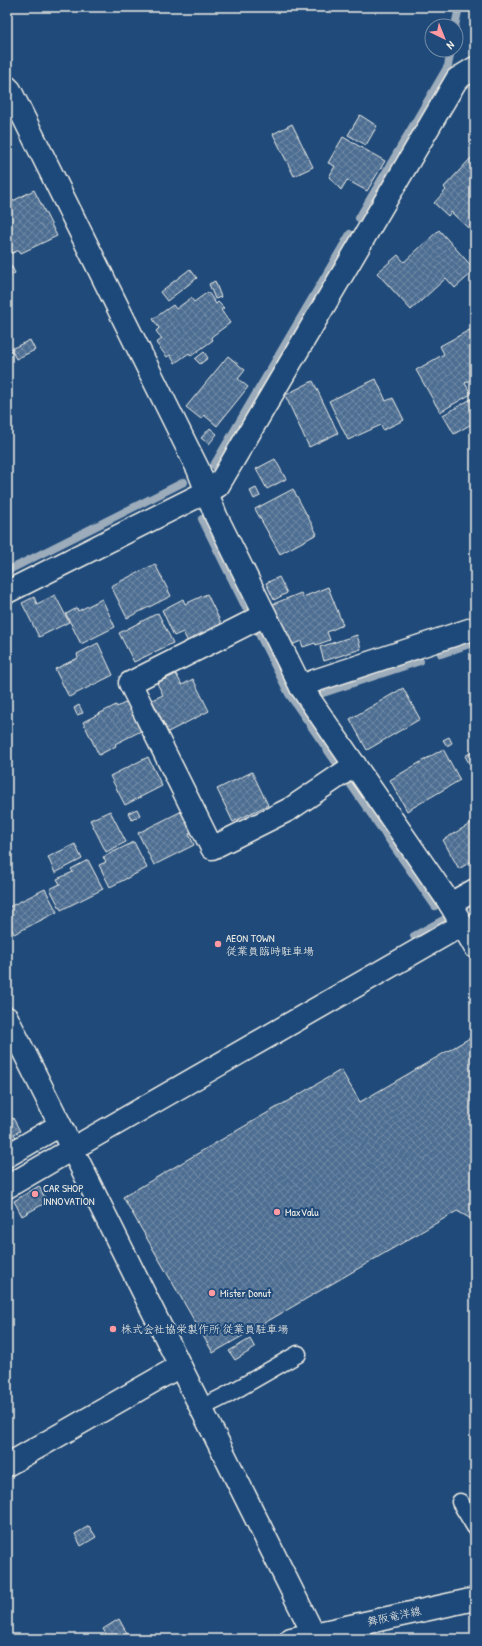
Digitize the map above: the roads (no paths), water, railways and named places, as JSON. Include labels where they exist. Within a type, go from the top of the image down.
[{"type":"street","points":[[7,592],[218,486],[457,79],[475,68]]},
{"type":"street","points":[[7,87],[14,97],[198,469],[216,516],[301,687],[450,904],[469,922],[475,947]]},
{"type":"street","points":[[265,615],[130,683],[212,848],[290,809],[355,765]]},
{"type":"street","points":[[301,687],[314,680],[475,628]]},
{"type":"street","points":[[450,904],[475,890]]},
{"type":"street","points":[[7,1187],[469,922]]},
{"type":"street","points":[[7,1018],[315,1636]]},
{"type":"street","points":[[7,1156],[60,1125]]},
{"type":"street","points":[[7,1464],[180,1366]]},
{"type":"street","name":"舞阪竜洋線","points":[[290,1639],[315,1636],[475,1599]]},
{"type":"lane","points":[[201,1408],[227,1395],[298,1354]]},
{"type":"lane","points":[[460,1502],[475,1527]]},
{"type":"waterway","points":[[457,18],[459,7]]},
{"type":"waterway","points":[[359,218],[448,66],[450,58]]},
{"type":"waterway","points":[[214,465],[350,234]]},
{"type":"waterway","points":[[7,571],[184,482]]},
{"type":"waterway","points":[[202,519],[246,608]]},
{"type":"waterway","points":[[259,634],[289,694],[335,761]]},
{"type":"waterway","points":[[441,654],[475,642]]},
{"type":"waterway","points":[[317,695],[420,661]]},
{"type":"waterway","points":[[351,785],[435,906]]},
{"type":"waterway","points":[[414,936],[445,919]]},
{"type":"place","name":"AEON TOWN 従業員臨時駐車場","points":[[218,944]]},
{"type":"place","name":"CAR SHOP INNOVATION","points":[[35,1194]]},
{"type":"place","name":"MaxValu","points":[[277,1212]]},
{"type":"place","name":"Mister Donut","points":[[212,1293]]},
{"type":"place","name":"株式会社協栄製作所 従業員駐車場","points":[[113,1329]]}]
